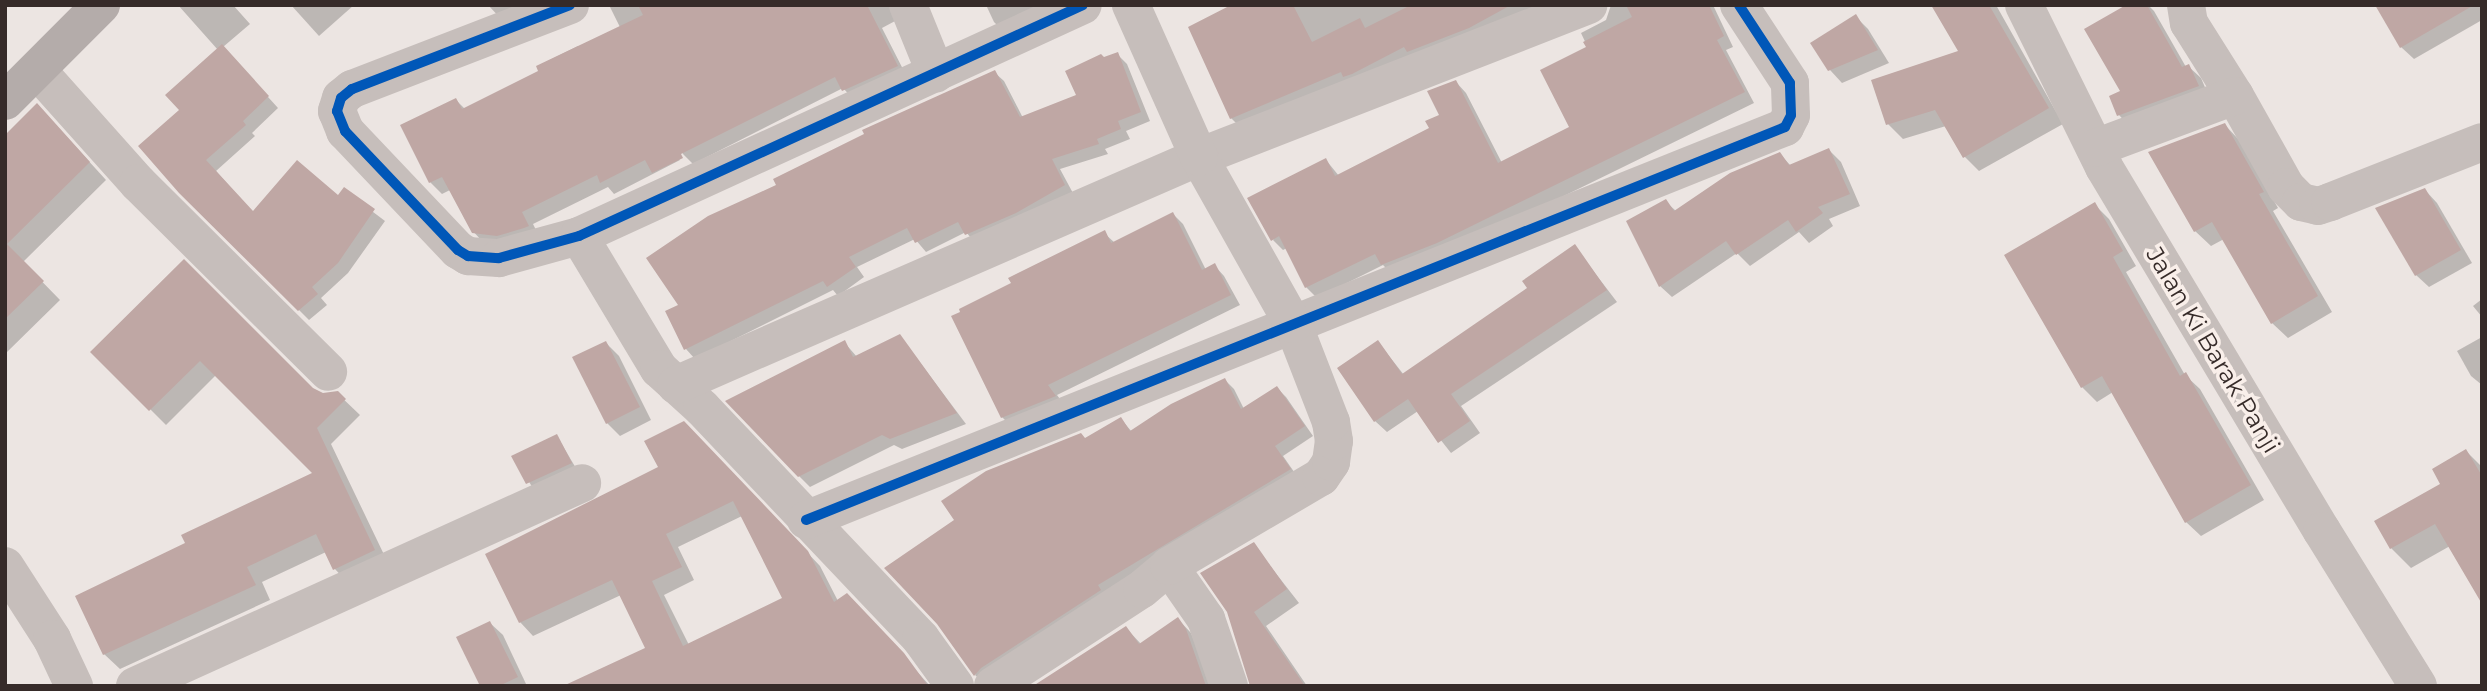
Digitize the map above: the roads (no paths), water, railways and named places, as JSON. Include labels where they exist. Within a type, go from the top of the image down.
[{"type":"main road","points":[[5,102],[102,5]]},
{"type":"street","points":[[569,5],[352,89],[341,98],[337,111],[345,131],[458,250],[468,256],[499,258],[579,236],[1083,5]]},
{"type":"street","points":[[908,5],[936,74]]},
{"type":"street","points":[[993,686],[1142,589],[1169,566],[1321,477],[1331,462],[1334,441],[1331,422],[1293,324],[1199,157],[1131,5]]},
{"type":"street","points":[[676,385],[1199,157],[1588,5]]},
{"type":"street","points":[[806,520],[1785,127],[1791,115],[1790,83],[1739,5]]},
{"type":"street","name":"Jalan Ki Barak Panji","points":[[2024,5],[2095,148],[2322,531],[2418,686]]},
{"type":"street","points":[[2186,5],[2189,23],[2235,96],[2286,187],[2301,202],[2318,205],[2482,142]]},
{"type":"street","points":[[37,70],[138,183],[328,372]]},
{"type":"street","points":[[2095,148],[2235,96]]},
{"type":"street","points":[[579,236],[659,369],[702,408],[921,639],[955,686]]},
{"type":"street","points":[[135,686],[582,483]]},
{"type":"street","points":[[5,566],[52,639],[74,686]]},
{"type":"street","points":[[1169,566],[1206,620],[1229,686]]}]
